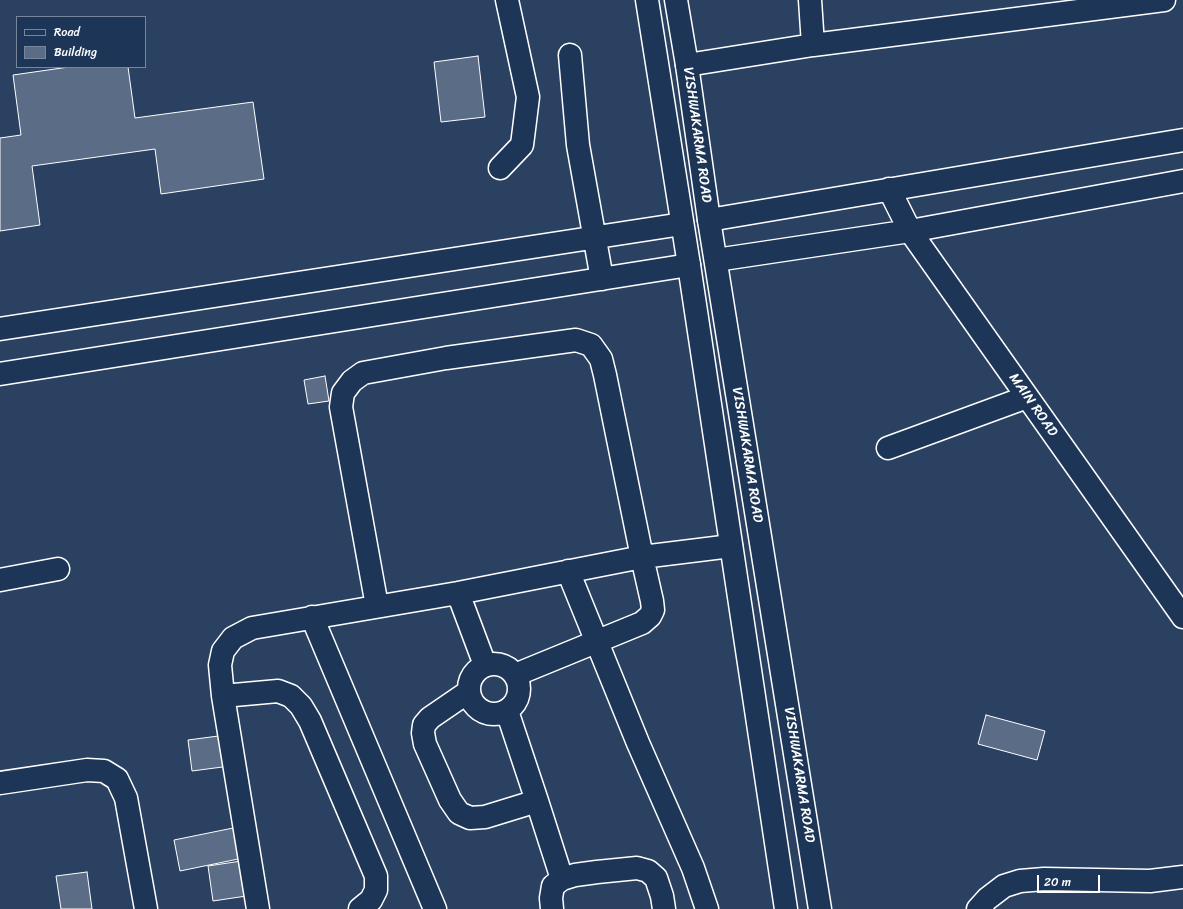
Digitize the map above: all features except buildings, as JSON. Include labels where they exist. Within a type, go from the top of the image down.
[{"type":"street","points":[[500,168],[522,145],[528,97],[507,0]]},
{"type":"street","name":"VISHWAKARMA ROAD","points":[[647,0],[689,265],[786,909]]},
{"type":"street","name":"VISHWAKARMA ROAD","points":[[676,0],[688,65],[709,220],[820,909]]},
{"type":"street","points":[[810,0],[813,45]]},
{"type":"street","points":[[688,65],[813,45],[1164,0]]},
{"type":"street","points":[[570,55],[578,145],[602,279]]},
{"type":"street","points":[[709,220],[1183,140]]},
{"type":"street","points":[[716,260],[910,231],[1183,181]]},
{"type":"street","name":"MAIN ROAD","points":[[889,189],[910,231],[1183,617]]},
{"type":"street","points":[[0,329],[682,224]]},
{"type":"street","points":[[0,374],[689,265]]},
{"type":"street","points":[[377,606],[341,406],[343,393],[352,381],[363,373],[446,358],[576,340],[591,345],[601,359],[604,370],[653,610],[650,616],[642,623],[515,675]]},
{"type":"street","points":[[888,448],[1027,397]]},
{"type":"street","points":[[258,909],[223,696],[220,665],[223,651],[233,638],[252,628],[458,593],[642,557],[731,546]]},
{"type":"street","points":[[0,580],[58,569]]},
{"type":"street","points":[[568,572],[641,750],[693,868],[707,909]]},
{"type":"street","points":[[458,593],[485,665]]},
{"type":"street","points":[[312,617],[435,909]]},
{"type":"street","points":[[485,665],[501,665],[509,668],[515,675],[518,682],[518,695],[513,706],[507,711],[490,715],[475,708],[470,700],[468,692],[472,676],[477,670],[485,665]]},
{"type":"street","points":[[223,696],[278,691],[291,696],[301,706],[310,721],[376,876],[376,890],[371,900],[360,909]]},
{"type":"street","points":[[468,692],[430,718],[424,725],[422,733],[425,744],[450,800],[459,813],[470,818],[485,817],[537,801]]},
{"type":"street","points":[[507,711],[562,879]]},
{"type":"street","points":[[0,783],[87,770],[104,771],[117,779],[126,798],[146,909]]},
{"type":"street","points":[[552,909],[551,898],[553,886],[562,879],[575,875],[637,868],[648,871],[656,878],[662,896],[664,909]]},
{"type":"street","points":[[978,909],[987,899],[1004,886],[1020,881],[1150,881],[1183,877]]}]
